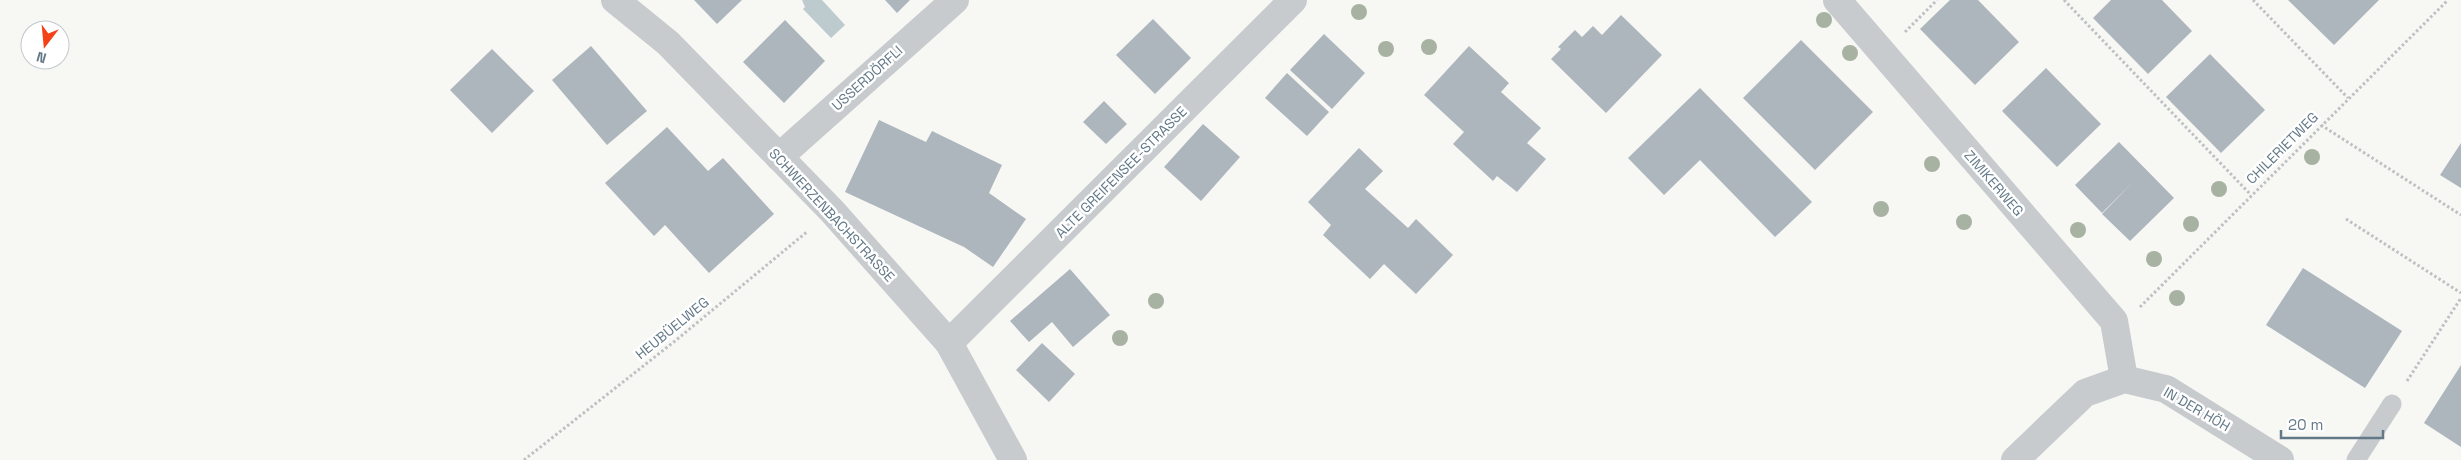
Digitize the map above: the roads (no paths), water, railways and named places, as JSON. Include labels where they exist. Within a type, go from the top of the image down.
[{"type":"street","name":"SCHWERZENBACHSTRASSE","points":[[615,0],[668,43],[832,211],[949,343],[1013,460]]},
{"type":"street","name":"USSERDÖRFLI","points":[[779,157],[955,0]]},
{"type":"street","name":"ALTE GREIFENSEE-STRASSE","points":[[949,343],[1293,0]]},
{"type":"street","name":"ZIMIKERWEG","points":[[1836,0],[2114,321],[2124,379]]},
{"type":"street","points":[[2015,460],[2085,392],[2124,379]]},
{"type":"street","name":"IN DER HÖH","points":[[2124,379],[2166,389],[2280,460]]},
{"type":"lane","points":[[2356,460],[2392,404]]}]
